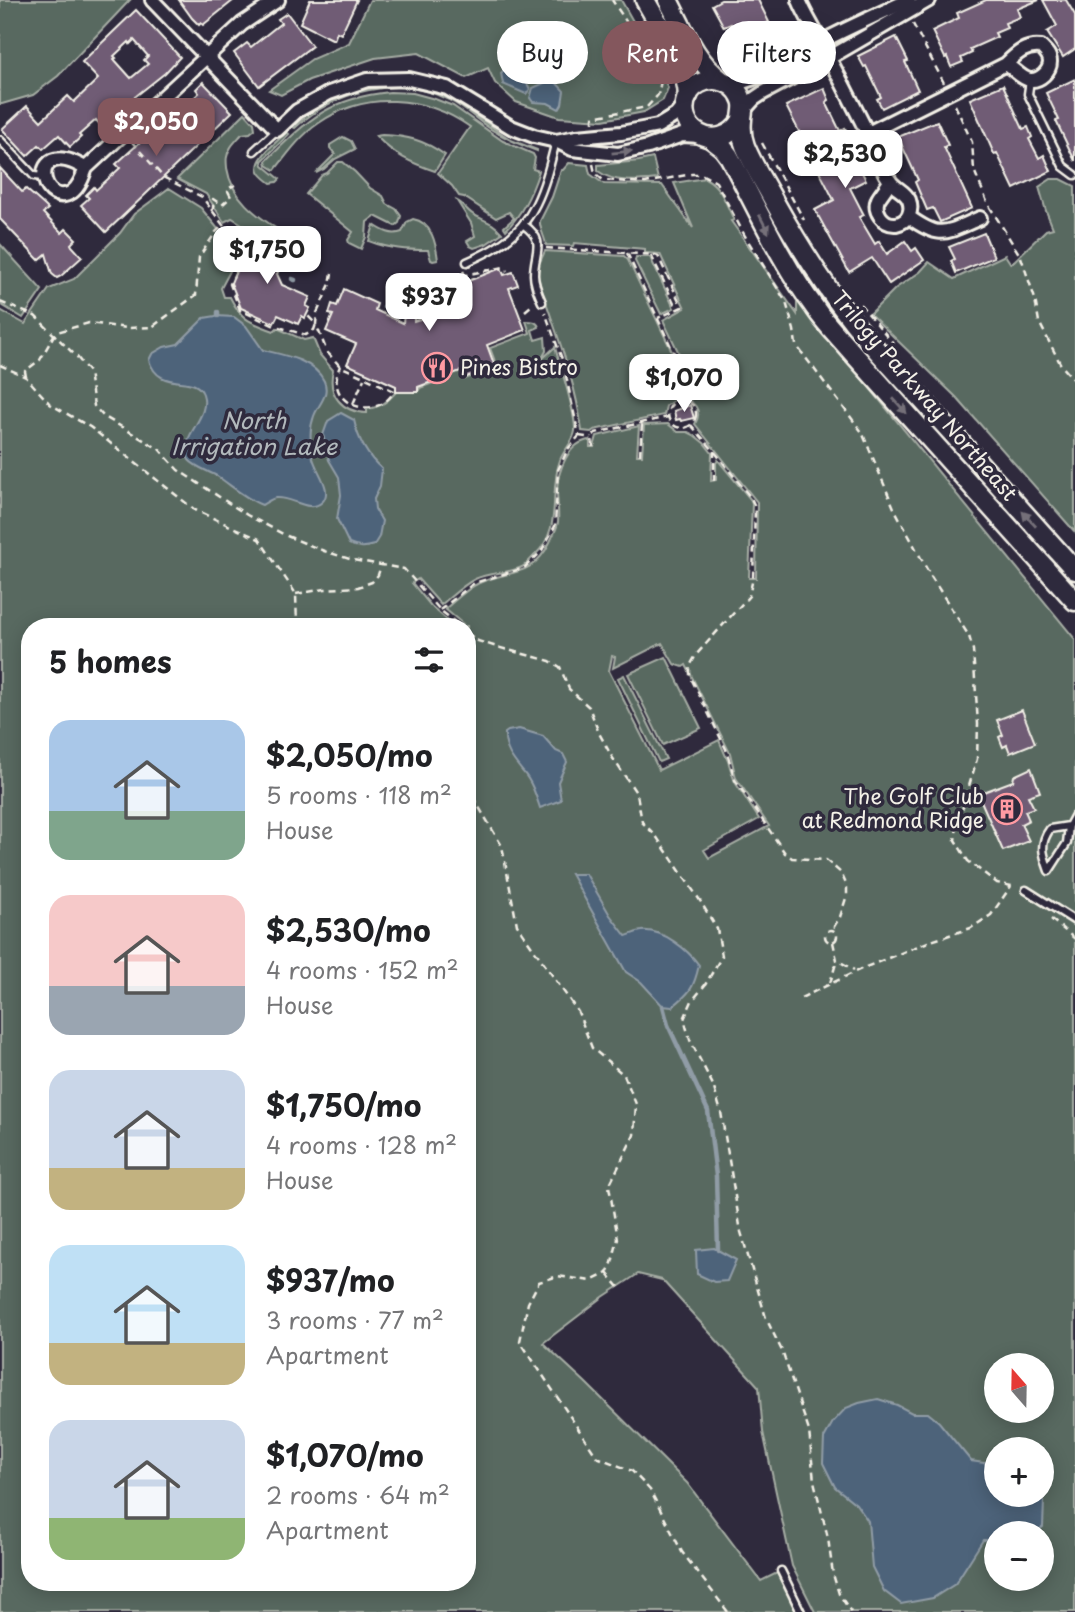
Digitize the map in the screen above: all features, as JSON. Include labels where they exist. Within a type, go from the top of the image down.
[{"type":"street","points":[[152,0],[277,130],[297,111],[329,93],[367,79],[409,79],[447,88],[511,127],[534,136],[556,141],[572,149],[618,154],[682,135],[720,138],[729,135],[754,99],[780,84]]},
{"type":"street","points":[[86,169],[69,160],[59,159],[45,168],[43,177],[46,186],[52,191],[60,195],[70,193],[86,169],[242,24],[278,0]]},
{"type":"street","points":[[645,0],[682,67],[687,83],[685,114],[688,123],[706,137]]},
{"type":"street","points":[[668,0],[699,59],[717,76]]},
{"type":"street","points":[[799,0],[810,21]]},
{"type":"street","points":[[836,36],[929,0]]},
{"type":"street","points":[[836,53],[908,7]]},
{"type":"street","points":[[868,133],[1006,64],[1031,46],[1041,47],[1048,54],[1050,63],[1047,72],[1030,80],[1006,64]]},
{"type":"street","points":[[836,71],[890,181],[909,201],[909,217],[894,224],[880,217],[877,208],[878,199],[890,181]]},
{"type":"street","points":[[556,141],[658,126],[677,115],[694,88],[701,83],[717,81]]},
{"type":"street","points":[[729,84],[738,91],[743,100],[743,115]]},
{"type":"street","name":"Trilogy Parkway Northeast","points":[[743,115],[746,148],[775,203],[810,262],[854,323],[1075,570]]},
{"type":"street","name":"Trilogy Parkway Northeast","points":[[706,137],[723,148],[729,156],[772,239],[815,309],[1075,601]]},
{"type":"street","points":[[909,217],[930,231],[948,232],[980,218]]},
{"type":"lane","points":[[1030,80],[1028,94],[1063,166],[1075,174]]},
{"type":"lane","points":[[254,151],[277,130]]},
{"type":"lane","points":[[0,140],[34,176],[43,177]]},
{"type":"lane","points":[[467,262],[498,246],[524,225],[544,188],[556,141]]},
{"type":"lane","points":[[524,225],[535,233],[539,248],[534,276],[542,302]]},
{"type":"lane","points":[[1069,826],[1050,829],[1044,838],[1043,855],[1049,871],[1067,843],[1069,826],[1075,815]]},
{"type":"lane","points":[[1026,890],[1075,921]]},
{"type":"lane","points":[[781,1571],[801,1612]]},
{"type":"path","points":[[593,125],[593,117],[648,107],[658,95],[661,81],[612,0]]},
{"type":"path","points":[[908,7],[972,142],[974,170],[988,204],[1021,257],[1035,299],[1039,322],[1061,365],[1075,380]]},
{"type":"path","points":[[125,134],[163,177],[202,197],[238,241],[242,250],[241,260],[230,284],[240,310],[275,326],[306,335],[314,330],[317,313],[332,273]]},
{"type":"path","points":[[760,141],[808,227]]},
{"type":"path","points":[[593,162],[595,173],[603,180],[645,183],[701,174],[716,182],[745,236],[786,302],[796,345],[862,432],[894,508],[930,575],[969,636],[973,650],[978,724],[977,759],[955,841],[968,861],[997,883],[1026,890]]},
{"type":"path","points":[[211,211],[213,199],[222,205],[231,197],[227,189],[234,186]]},
{"type":"path","points":[[26,377],[25,371],[40,360],[57,332],[89,323],[127,328],[152,327],[196,295],[199,257],[223,225]]},
{"type":"path","points":[[242,250],[252,248],[259,239],[297,252]]},
{"type":"path","points":[[539,248],[655,255],[660,259],[682,307],[658,318]]},
{"type":"path","points":[[627,253],[681,368],[684,377],[683,400]]},
{"type":"path","points":[[463,271],[465,275],[504,267],[507,271]]},
{"type":"path","points":[[437,294],[442,297],[445,310]]},
{"type":"path","points":[[854,298],[870,314]]},
{"type":"path","points":[[0,302],[35,316],[89,372],[94,406],[103,416],[159,449],[178,470],[287,536],[353,560],[404,569],[450,618]]},
{"type":"path","points":[[542,302],[563,362],[579,436]]},
{"type":"path","points":[[309,316],[316,324],[327,352],[340,366],[394,391],[393,394],[388,400],[364,408],[343,399],[335,379],[340,366]]},
{"type":"path","points":[[0,365],[26,377],[50,404],[90,427],[195,510],[260,539],[296,594],[297,618]]},
{"type":"path","points":[[353,404],[364,377]]},
{"type":"path","points":[[683,400],[692,404],[696,412],[691,425],[678,428],[668,417],[671,405],[683,400]]},
{"type":"path","points":[[593,447],[592,438],[596,433],[668,417]]},
{"type":"path","points":[[640,455],[642,423]]},
{"type":"path","points":[[691,425],[754,502],[753,578],[749,596],[696,655],[690,666],[690,676],[726,750],[735,780],[785,853],[792,858],[826,860],[841,873],[847,886],[840,917],[825,937],[832,942],[837,960],[830,984]]},
{"type":"path","points":[[579,436],[592,438]]},
{"type":"path","points":[[440,610],[474,583],[524,568],[541,552],[555,526],[558,470],[568,449],[579,436]]},
{"type":"path","points":[[714,451],[714,481]]},
{"type":"path","points":[[296,594],[358,587],[372,582],[381,565]]},
{"type":"path","points":[[476,639],[550,661],[560,667],[569,689],[592,712],[599,733],[612,757],[637,794],[642,822],[656,836],[716,929],[722,956],[692,1001],[684,1019],[690,1040],[713,1085],[721,1112],[741,1232],[766,1318],[782,1351],[809,1431],[814,1481],[828,1538],[833,1574],[839,1594],[851,1612]]},
{"type":"path","points":[[476,802],[502,846],[517,925],[578,1012],[592,1048],[624,1075],[636,1104],[634,1135],[608,1186],[618,1239],[612,1263],[607,1273],[591,1281],[558,1276],[539,1282],[528,1303],[520,1341],[597,1457],[632,1471],[650,1490],[682,1552],[728,1612]]},
{"type":"path","points":[[801,998],[856,971],[971,928],[991,915],[1011,886]]},
{"type":"path","points":[[1045,915],[1075,939]]},
{"type":"path","points":[[832,930],[837,936],[832,942]]},
{"type":"path","points":[[837,960],[856,971]]},
{"type":"path","points":[[607,1273],[619,1286]]},
{"type":"green space","points":[[0,0],[130,0],[58,76],[33,95],[0,104]]},
{"type":"green space","points":[[370,0],[621,0],[633,21],[602,21],[602,84],[666,84],[668,88],[663,100],[644,112],[603,120],[559,117],[516,102],[495,83],[488,68],[466,78],[419,53],[375,58],[309,80],[281,95],[269,90],[312,59],[349,43]]},
{"type":"green space","points":[[390,86],[414,88],[452,99],[511,140],[537,151],[516,143],[497,133],[449,100],[409,88],[368,90],[348,96],[329,104],[293,127],[332,99],[361,90]]},
{"type":"green space","points":[[390,92],[413,93],[453,106],[503,141],[533,154],[533,169],[539,171],[522,210],[506,230],[504,227],[514,218],[509,212],[496,218],[459,196],[438,173],[470,127],[434,108],[394,101],[355,106],[312,128],[275,170],[267,165],[266,161],[321,113],[351,100]]},
{"type":"green space","points":[[245,113],[254,123],[255,129],[242,134],[229,151],[227,168],[231,181],[244,203],[297,243],[292,249],[262,235],[255,238],[232,218],[224,222],[206,194],[177,179]]},
{"type":"green space","points":[[287,132],[289,134],[262,161],[263,165],[280,179],[271,183],[260,173],[258,166],[268,150]]},
{"type":"green space","points":[[376,136],[415,140],[445,155],[435,171],[396,153]]},
{"type":"green space","points":[[343,137],[351,141],[355,149],[316,173],[335,154],[330,145]]},
{"type":"green space","points":[[653,158],[658,179],[619,180],[598,171],[598,165]]},
{"type":"green space","points":[[338,162],[343,162],[370,188],[383,196],[387,204],[401,216],[395,226],[375,216],[367,222],[366,237],[361,249],[349,243],[353,232],[306,194],[322,175]]},
{"type":"green space","points":[[569,163],[588,165],[590,174],[604,184],[662,185],[693,228],[674,183],[705,178],[716,186],[734,220],[731,221],[797,314],[797,299],[1075,639],[1075,1612],[815,1612],[792,1566],[763,1432],[759,1387],[662,1280],[638,1274],[543,1343],[687,1483],[761,1581],[781,1571],[801,1612],[0,1612],[0,310],[25,324],[49,289],[74,279],[120,233],[134,214],[169,188],[201,208],[236,251],[221,288],[224,297],[230,297],[243,316],[253,323],[274,331],[277,328],[304,340],[313,338],[320,355],[333,370],[332,387],[338,400],[350,409],[367,413],[367,409],[383,404],[396,392],[418,392],[420,388],[453,375],[448,361],[457,358],[465,379],[497,367],[490,348],[530,333],[526,321],[534,322],[539,327],[532,330],[535,340],[545,337],[546,351],[541,360],[555,347],[575,431],[560,460],[549,534],[524,566],[475,579],[441,605],[418,579],[412,583],[445,618],[21,618],[21,1591],[476,1591],[476,618],[456,618],[445,609],[474,585],[528,568],[543,554],[557,525],[559,474],[576,446],[590,440],[590,447],[594,447],[597,436],[639,426],[637,455],[642,455],[644,425],[668,424],[678,432],[694,435],[712,453],[711,481],[716,480],[718,460],[751,500],[749,578],[756,578],[757,502],[695,424],[698,413],[696,406],[687,398],[686,368],[663,320],[685,308],[660,254],[645,253],[645,249],[574,243],[573,246],[546,245],[540,221],[561,170]],"holes":[[[662,643],[674,664],[683,667],[686,665],[730,753],[736,778],[769,826],[709,858],[704,850],[759,819],[735,782],[719,740],[659,770],[609,671],[612,656],[615,657],[613,668]]]},
{"type":"green space","points":[[1051,179],[1061,179],[1075,186],[1075,532],[956,397],[870,314],[896,288],[920,272],[929,262],[954,279],[1005,255],[1011,264],[1046,230],[1053,228],[1039,187]]},
{"type":"green space","points":[[457,201],[473,215],[493,224],[502,233],[486,244],[474,248],[470,246],[467,241],[475,236],[471,223]]},
{"type":"green space","points":[[413,219],[425,224],[429,229],[438,260],[431,260],[428,250],[384,246],[369,241],[374,225],[388,232],[398,233]]},
{"type":"green space","points":[[0,244],[42,290],[23,318],[0,304]]},
{"type":"green space","points":[[545,251],[624,256],[628,260],[678,364],[681,395],[666,406],[664,415],[591,432],[582,431],[569,371],[537,275]]},
{"type":"green space","points":[[636,257],[650,257],[674,308],[661,314],[635,261]]},
{"type":"green space","points":[[666,657],[701,728],[663,745],[628,674]]},
{"type":"green space","points":[[624,675],[666,759],[659,762],[618,678]]},
{"type":"water","points":[[503,84],[527,84],[530,89],[526,94]]},
{"type":"water","points":[[542,84],[558,84],[564,91],[559,109],[548,103],[533,102],[530,98],[533,88]]},
{"type":"water","name":"North Irrigation Lake","points":[[234,317],[246,326],[263,350],[306,363],[324,381],[325,395],[314,416],[311,432],[313,458],[326,492],[322,502],[317,505],[276,498],[262,505],[188,459],[187,443],[201,416],[203,394],[193,384],[161,377],[149,360],[152,354],[164,347],[178,344],[204,318]]},
{"type":"water","points":[[341,413],[354,420],[364,447],[382,469],[380,486],[374,499],[375,509],[382,521],[379,537],[374,545],[367,547],[349,544],[337,519],[341,495],[339,477],[329,460],[323,435],[328,421]]},
{"type":"water","points":[[519,729],[543,736],[556,751],[563,754],[567,762],[558,782],[561,800],[540,808],[529,780],[506,745],[505,733]]},
{"type":"water","points":[[571,874],[586,874],[626,936],[642,931],[658,933],[682,947],[699,965],[695,979],[683,998],[672,1007],[663,1006],[641,982],[626,972]]},
{"type":"water","points":[[714,1248],[736,1260],[727,1281],[714,1282],[697,1274],[696,1250]]},
{"type":"water","points":[[878,1399],[912,1413],[928,1413],[939,1422],[971,1461],[984,1463],[984,1507],[1044,1507],[1043,1521],[984,1521],[984,1540],[955,1584],[933,1598],[901,1604],[884,1591],[872,1567],[868,1521],[856,1504],[835,1487],[823,1463],[824,1438],[833,1422],[846,1408]]},
{"type":"building","points":[[179,0],[234,0],[203,25],[199,25]]},
{"type":"building","points":[[310,0],[357,0],[341,34],[337,32],[334,40],[300,23]]},
{"type":"building","points":[[721,0],[758,0],[768,21],[721,21],[712,5]]},
{"type":"building","points":[[986,0],[1039,0],[1017,9],[1020,17],[1005,23],[1007,28],[995,33],[997,37],[970,49],[972,53],[961,58],[963,62],[951,67],[932,31],[959,18],[957,13]]},
{"type":"building","points":[[1043,0],[1066,0],[1075,15],[1075,49],[1063,57],[1047,32],[1057,26]]},
{"type":"building","points":[[136,10],[180,57],[165,73],[109,119],[113,123],[105,130],[96,120],[70,147],[59,135],[43,149],[39,145],[27,156],[2,129],[27,106],[41,121],[68,96],[74,102],[98,79],[82,62]],"holes":[[[134,40],[148,56],[144,60],[148,64],[131,78],[114,59],[114,56]]]},
{"type":"building","points":[[287,13],[312,46],[259,86],[234,53],[247,43],[251,47],[281,23],[278,19]]},
{"type":"building","points":[[896,37],[918,90],[882,108],[877,99],[881,97],[858,56]]},
{"type":"building","points":[[1075,79],[1075,161],[1046,93]]},
{"type":"building","points":[[203,82],[232,112],[106,232],[81,205],[89,198],[86,195],[94,187],[96,190],[120,168],[116,164],[170,115],[173,118],[199,93],[196,89]]},
{"type":"building","points":[[1003,85],[1023,129],[1028,127],[1032,137],[1029,139],[1039,158],[1044,155],[1051,171],[1014,189],[997,153],[994,154],[970,99]]},
{"type":"building","points":[[824,88],[829,100],[826,102],[840,131],[845,128],[863,162],[858,165],[866,180],[850,188],[864,215],[859,217],[875,244],[879,241],[887,254],[905,241],[912,251],[916,248],[924,260],[889,284],[872,258],[849,272],[815,210],[834,200],[786,106]]},
{"type":"building","points":[[937,121],[948,145],[944,147],[972,208],[940,222],[933,208],[927,210],[915,182],[918,180],[898,137]]},
{"type":"building","points":[[0,168],[22,192],[26,189],[48,209],[43,213],[62,233],[66,229],[76,239],[71,244],[82,257],[61,276],[57,278],[52,274],[46,254],[39,260],[0,219]]},
{"type":"building","points":[[984,233],[994,257],[956,273],[951,261],[955,259],[949,247]]},
{"type":"building","points":[[254,240],[258,245],[260,240],[287,252],[277,274],[282,285],[310,297],[306,306],[310,308],[298,324],[278,315],[274,323],[241,308],[231,283],[237,268],[241,270]]},
{"type":"building","points":[[501,268],[504,275],[513,272],[518,285],[509,288],[525,330],[487,345],[495,367],[466,377],[463,370],[418,387],[418,392],[396,392],[396,386],[347,364],[356,344],[326,331],[333,315],[329,314],[332,304],[337,306],[344,289],[377,304],[375,310],[403,323],[407,290],[413,290],[414,321],[450,310],[446,300],[461,294],[458,285]]},
{"type":"building","points":[[690,405],[694,418],[676,420],[674,411]]},
{"type":"building","points":[[1022,710],[1035,743],[1010,753],[1007,745],[1003,747],[999,737],[1003,735],[997,720]]},
{"type":"building","name":"The Golf Club at Redmond Ridge","points":[[1031,768],[1040,792],[1028,796],[1034,808],[1025,811],[1029,820],[1021,824],[1029,841],[1003,851],[978,794],[1013,781],[1014,776]]},
{"type":"waterway","points":[[384,307],[396,313]]},
{"type":"waterway","points":[[663,1006],[668,1025],[708,1111],[716,1176],[718,1250]]},
{"type":"place","name":"Pines Bistro","points":[[437,368]]},
{"type":"place","name":"The Golf Club at Redmond Ridge","points":[[1007,809]]}]
